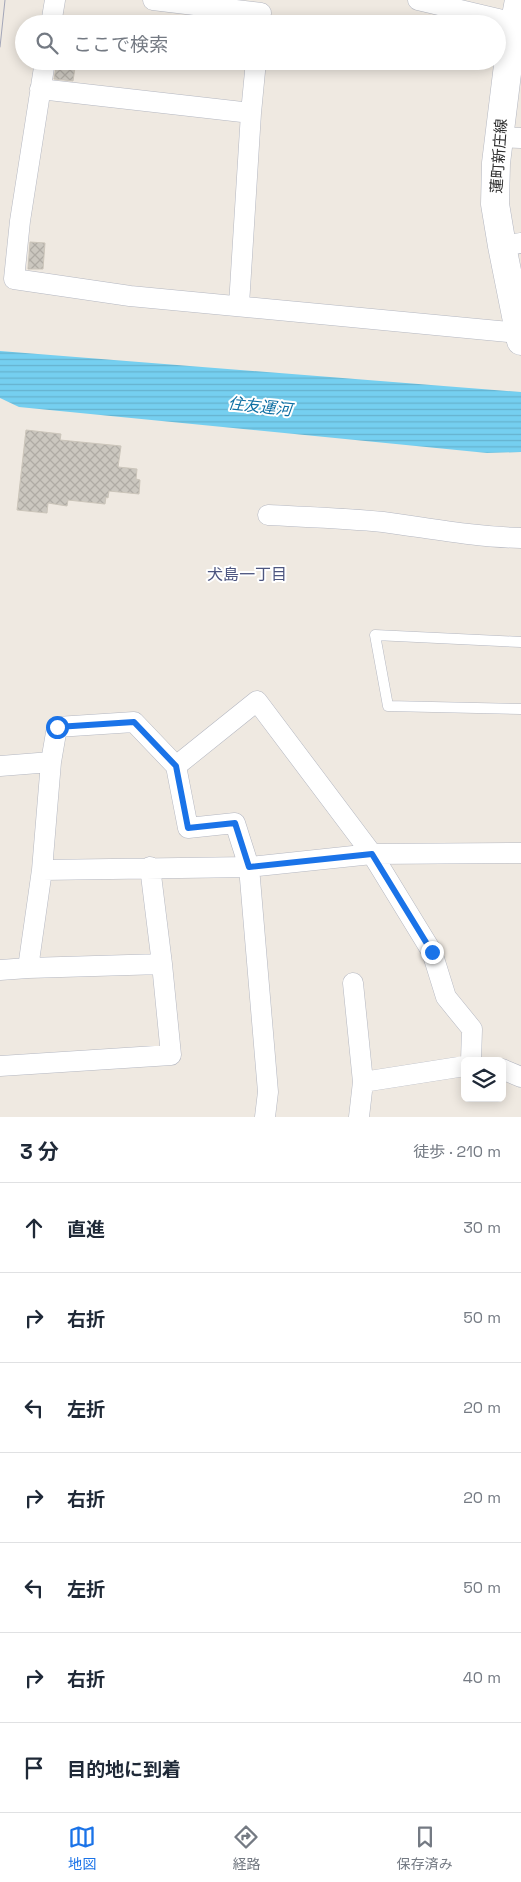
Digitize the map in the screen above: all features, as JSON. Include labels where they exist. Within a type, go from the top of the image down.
[{"type":"main road","name":"蓮町新庄線","points":[[517,11],[510,137],[496,163],[495,204],[511,244],[520,337]]},
{"type":"street","points":[[52,15],[55,0]]},
{"type":"street","points":[[152,0],[262,12]]},
{"type":"street","points":[[418,0],[517,11]]},
{"type":"street","points":[[43,70],[20,221],[14,278],[130,296],[239,305],[520,337]]},
{"type":"street","points":[[239,305],[255,70]]},
{"type":"street","points":[[40,89],[251,114]]},
{"type":"street","points":[[268,515],[383,522],[486,536],[521,538]]},
{"type":"street","points":[[176,766],[257,701],[372,854],[432,952],[446,997],[472,1029],[471,1057]]},
{"type":"street","points":[[28,968],[42,870],[51,762],[57,727],[134,722],[176,766],[188,828],[235,823],[249,867],[268,1092],[265,1117]]},
{"type":"street","points":[[0,766],[51,762]]},
{"type":"street","points":[[42,870],[249,867],[372,854],[521,853]]},
{"type":"street","points":[[0,1066],[171,1055],[150,867]]},
{"type":"street","points":[[0,970],[162,964]]},
{"type":"street","points":[[352,983],[363,1082],[359,1117]]},
{"type":"street","points":[[363,1082],[461,1067]]},
{"type":"street","points":[[506,1071],[521,1077]]},
{"type":"lane","points":[[521,642],[375,635],[388,706],[521,709]]},
{"type":"water","name":"住友運河","points":[[0,351],[521,392],[521,452],[487,453],[19,407],[0,398]]},
{"type":"building","points":[[56,70],[75,70],[73,81],[54,79]]},
{"type":"building","points":[[30,242],[45,243],[43,269],[28,269]]},
{"type":"building","points":[[26,430],[61,434],[60,440],[121,446],[118,467],[137,469],[136,479],[140,480],[139,494],[109,491],[105,504],[68,500],[67,506],[48,503],[47,513],[17,510]]},
{"type":"tram line","points":[[0,47],[5,0]]},
{"type":"district","name":"犬島一丁目","points":[[247,574]]},
{"type":"route","points":[[57,727],[134,722],[176,766],[188,828],[235,823],[249,867],[372,854],[432,952]]}]
